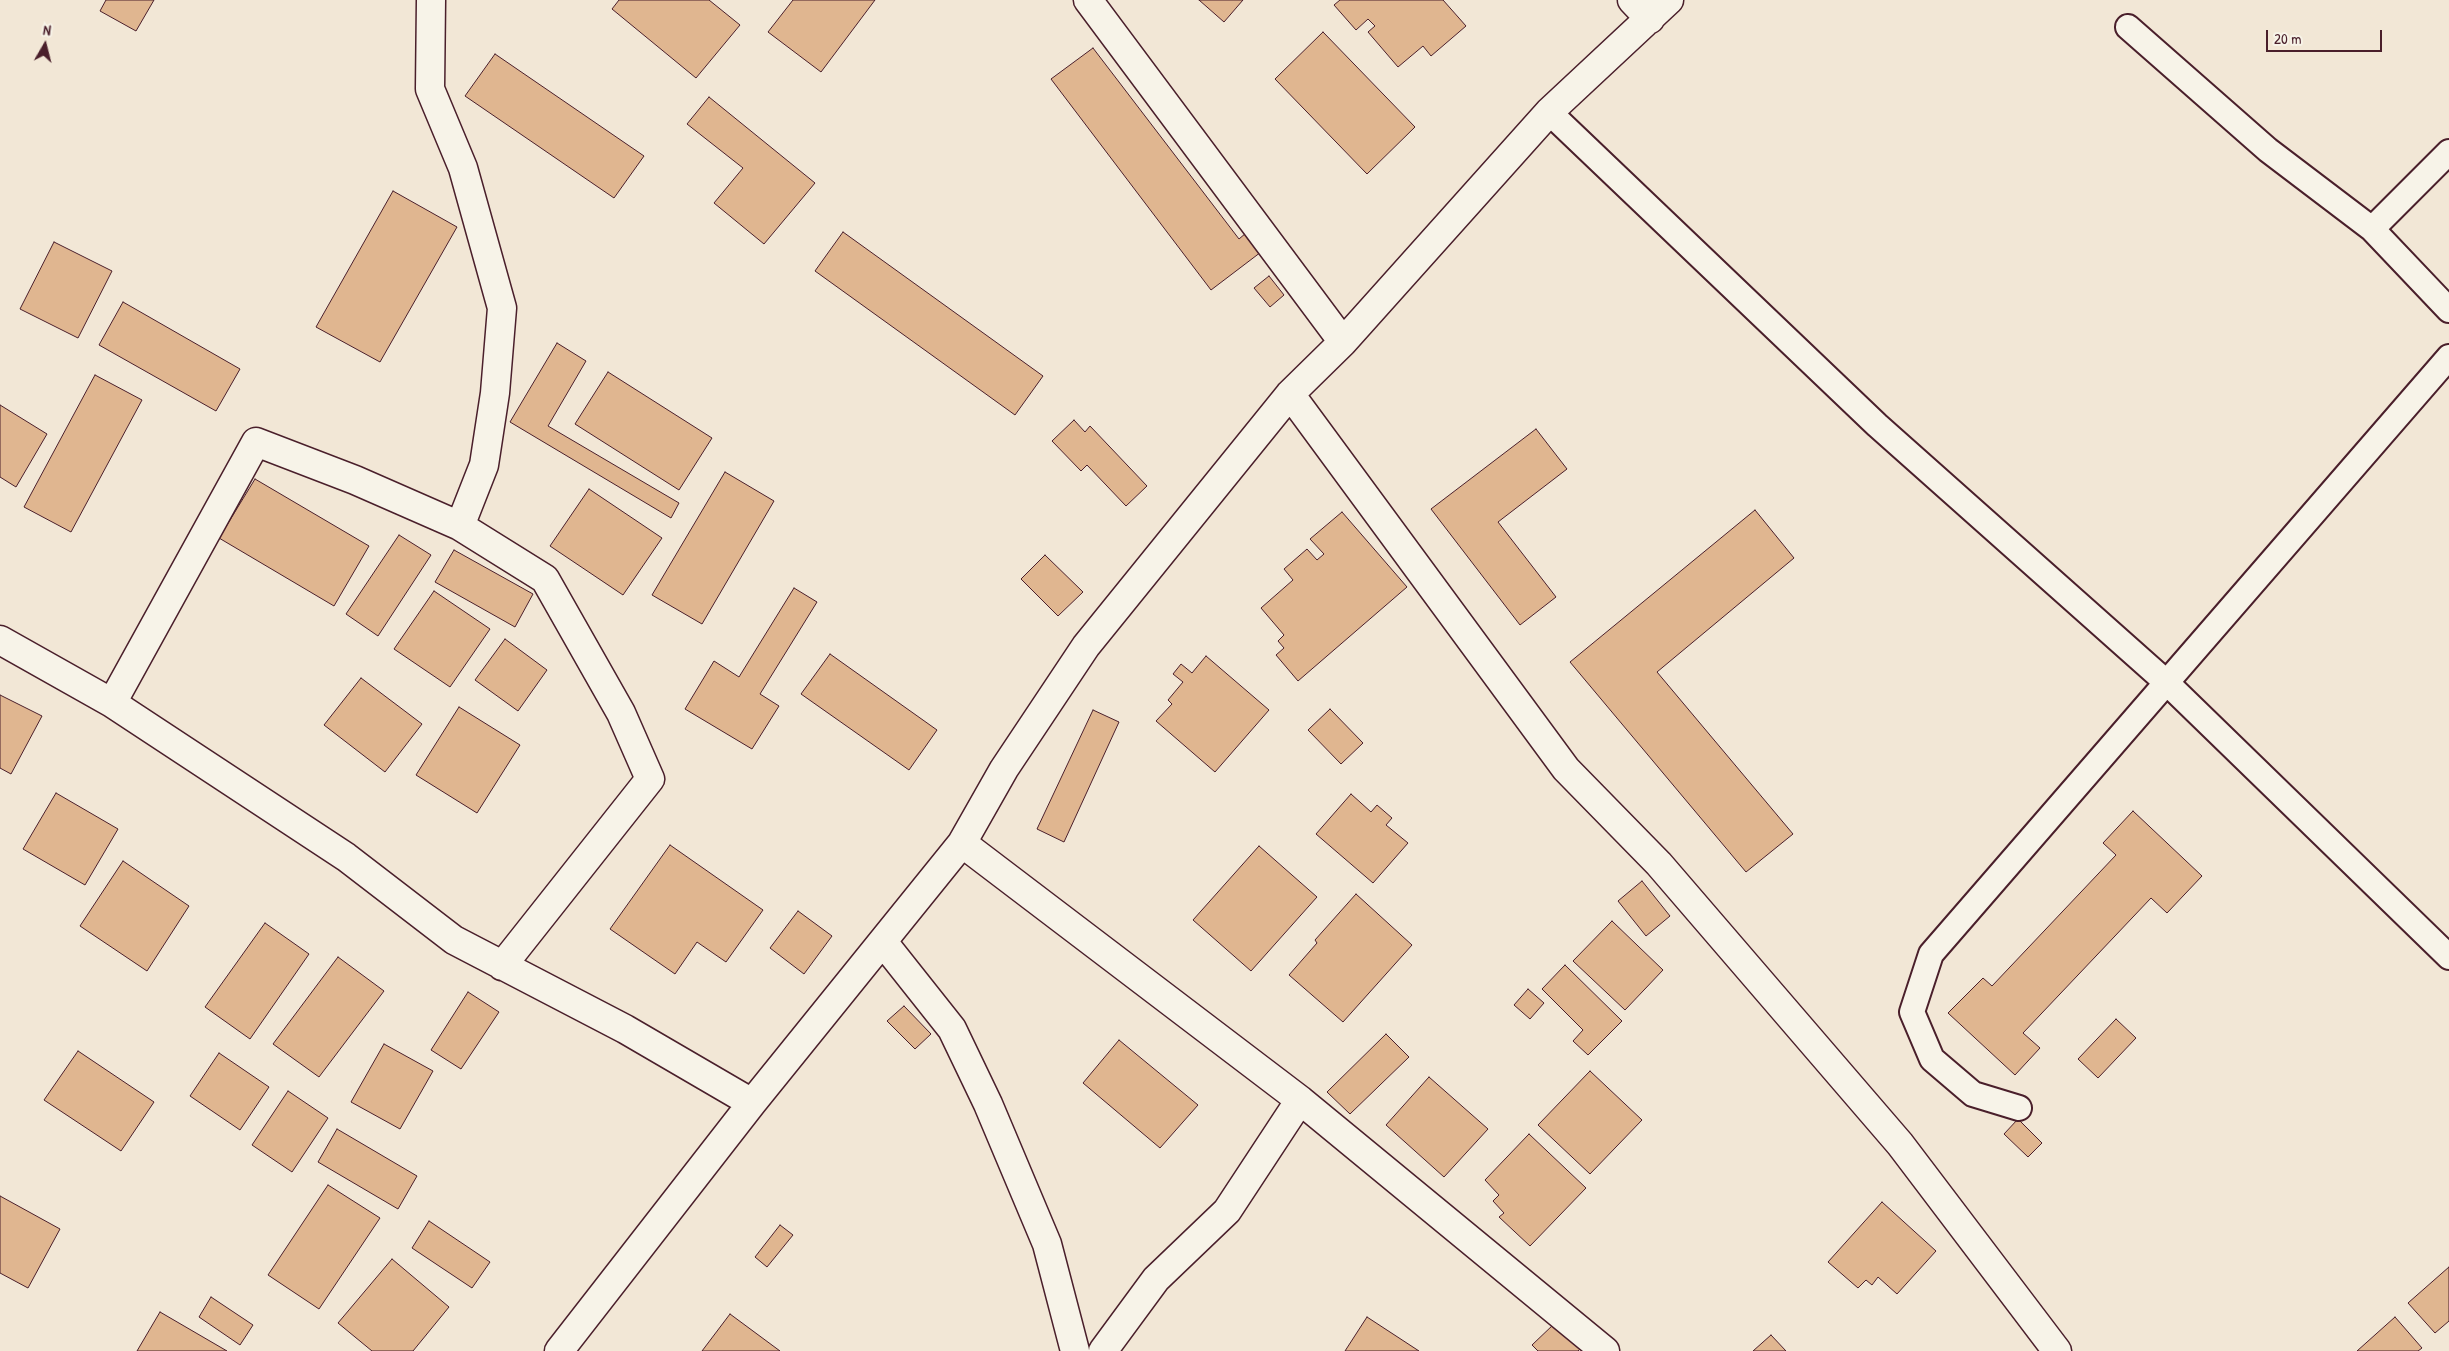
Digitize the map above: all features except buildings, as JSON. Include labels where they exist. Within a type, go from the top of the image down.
[{"type":"street","points":[[431,0],[430,89],[463,168],[502,308],[495,394],[484,465],[460,526]]},
{"type":"street","points":[[1088,0],[1343,342]]},
{"type":"street","points":[[559,1351],[752,1103],[962,843],[1004,769],[1086,646],[1290,394],[1343,342],[1641,9],[1669,0]]},
{"type":"street","points":[[1290,394],[1566,769],[1659,864],[1900,1144],[2057,1351]]},
{"type":"street","points":[[112,703],[256,442],[355,480],[460,526],[545,579],[621,713],[650,779],[502,966]]},
{"type":"street","points":[[0,640],[112,703],[346,857],[454,940],[625,1029],[752,1103]]},
{"type":"street","points":[[962,843],[1300,1100],[1605,1351]]},
{"type":"street","points":[[883,942],[952,1028],[988,1104],[1047,1244],[1075,1351]]},
{"type":"street","points":[[1103,1351],[1156,1280],[1227,1211],[1300,1100]]},
{"type":"lane","points":[[2128,27],[2268,150],[2372,229],[2449,310]]},
{"type":"lane","points":[[1549,112],[1877,425],[2166,682],[2449,957]]},
{"type":"lane","points":[[2372,229],[2449,152]]},
{"type":"lane","points":[[2018,1108],[1973,1094],[1932,1059],[1912,1012],[1931,954],[2449,357]]}]
